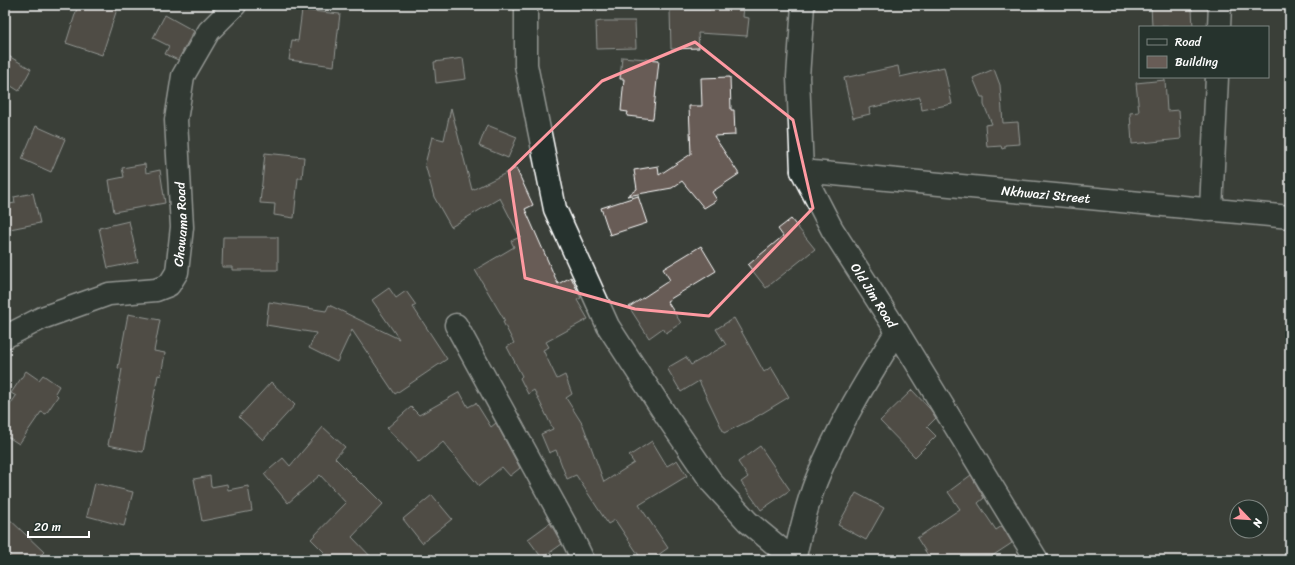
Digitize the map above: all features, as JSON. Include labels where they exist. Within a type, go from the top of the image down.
[{"type":"street","name":"Chawama Road","points":[[5,337],[42,318],[109,294],[156,290],[169,285],[177,272],[182,227],[176,120],[183,76],[209,31],[235,5]]},
{"type":"street","points":[[526,5],[526,65],[555,209],[608,326],[713,484],[748,522],[794,560],[815,482],[836,436],[897,331]]},
{"type":"street","name":"Old Jim Road","points":[[804,5],[798,77],[802,171],[832,229],[897,331],[1036,560]]},
{"type":"street","points":[[1219,26],[1220,5]]},
{"type":"street","points":[[1211,210],[1217,78]]},
{"type":"street","name":"Nkhwazi Street","points":[[802,171],[1290,217]]},
{"type":"street","points":[[456,325],[570,533],[583,560]]},
{"type":"highlighted area","points":[[695,42],[793,120],[813,208],[709,316],[635,309],[525,278],[509,171],[602,81]]},
{"type":"building","points":[[78,5],[105,5],[117,9],[102,55],[66,43]]},
{"type":"building","points":[[711,5],[744,5],[743,17],[749,18],[747,36],[698,33],[699,48],[671,49],[670,10],[710,10]]},
{"type":"building","points":[[1151,5],[1183,5],[1183,9],[1192,9],[1193,26],[1152,26]]},
{"type":"building","points":[[302,10],[340,14],[334,66],[289,60],[292,40],[298,41]]},
{"type":"building","points":[[165,15],[194,31],[178,60],[165,54],[169,46],[153,38]]},
{"type":"building","points":[[635,21],[636,48],[597,49],[596,22]]},
{"type":"building","points":[[5,54],[31,69],[19,91],[5,82]]},
{"type":"building","points":[[622,57],[659,60],[653,119],[627,116],[628,112],[621,111],[624,79],[620,79]]},
{"type":"building","points":[[463,58],[466,79],[436,83],[434,62]]},
{"type":"building","points":[[898,66],[900,77],[944,67],[952,104],[922,110],[920,97],[869,108],[870,114],[853,118],[844,78]]},
{"type":"building","points":[[994,69],[1000,85],[1003,123],[1018,122],[1020,144],[1005,145],[1005,148],[1002,149],[1001,146],[987,147],[985,125],[992,124],[984,105],[984,97],[981,97],[973,78]]},
{"type":"building","points":[[730,77],[731,110],[734,110],[735,135],[714,136],[739,174],[712,192],[717,200],[704,208],[682,181],[672,188],[627,196],[637,189],[634,170],[658,166],[659,175],[691,154],[689,106],[702,106],[701,78]]},
{"type":"building","points":[[1165,80],[1167,111],[1179,110],[1181,139],[1132,144],[1130,113],[1139,112],[1136,83]]},
{"type":"building","points":[[451,108],[472,190],[516,168],[533,205],[525,209],[558,284],[571,277],[581,298],[577,300],[588,319],[546,342],[549,347],[543,350],[557,379],[565,375],[572,394],[566,398],[583,425],[604,482],[634,463],[629,456],[652,441],[667,466],[677,460],[687,476],[639,505],[668,548],[651,560],[642,560],[615,520],[608,524],[576,475],[567,479],[556,450],[549,453],[541,434],[553,429],[534,390],[528,394],[520,378],[522,376],[507,347],[514,343],[503,322],[505,321],[475,270],[514,247],[511,241],[520,237],[500,198],[451,227],[434,197],[425,164],[432,137],[444,140]]},
{"type":"building","points":[[487,125],[517,137],[508,158],[479,146]]},
{"type":"building","points":[[36,126],[65,139],[51,172],[22,159]]},
{"type":"building","points":[[265,153],[304,157],[302,178],[298,178],[294,218],[274,215],[275,204],[260,203]]},
{"type":"building","points":[[145,164],[146,173],[160,170],[165,203],[114,212],[109,180],[124,177],[122,168]]},
{"type":"building","points":[[33,193],[40,223],[5,230],[5,205],[15,203],[14,197]]},
{"type":"building","points":[[638,196],[647,223],[610,235],[601,208]]},
{"type":"building","points":[[791,219],[815,249],[766,288],[748,265],[783,236],[778,229]]},
{"type":"building","points":[[129,221],[138,262],[108,268],[99,228]]},
{"type":"building","points":[[223,237],[278,237],[278,270],[232,270],[232,267],[222,267]]},
{"type":"building","points":[[701,246],[716,271],[667,301],[681,323],[666,333],[663,328],[649,338],[629,307],[670,280],[663,269]]},
{"type":"building","points":[[389,288],[396,298],[406,291],[416,305],[413,307],[447,359],[395,394],[352,330],[337,362],[309,348],[316,333],[266,325],[269,302],[326,311],[329,305],[399,339],[372,300]]},
{"type":"building","points":[[128,314],[160,320],[154,351],[165,353],[161,376],[158,375],[143,452],[108,445],[122,369],[118,368]]},
{"type":"building","points":[[734,318],[764,372],[771,367],[789,397],[751,420],[724,433],[699,381],[681,392],[667,368],[686,357],[691,365],[726,345],[716,329]]},
{"type":"building","points":[[26,371],[39,380],[43,375],[59,386],[55,393],[58,396],[46,414],[41,412],[19,444],[5,435],[5,412],[16,396],[11,393]]},
{"type":"building","points":[[271,382],[295,405],[263,440],[239,417]]},
{"type":"building","points":[[912,390],[930,409],[936,418],[927,427],[936,436],[915,457],[880,421]]},
{"type":"building","points":[[460,392],[468,407],[476,403],[491,427],[496,423],[520,468],[510,476],[502,467],[479,486],[443,442],[419,463],[387,428],[411,407],[419,415]]},
{"type":"building","points":[[323,427],[345,447],[335,458],[383,504],[352,537],[374,560],[332,560],[311,539],[346,503],[320,475],[288,503],[264,474],[283,458],[290,466]]},
{"type":"building","points":[[760,446],[790,490],[761,510],[741,482],[748,477],[738,462]]},
{"type":"building","points":[[971,475],[984,498],[978,503],[996,530],[1002,526],[1012,543],[986,560],[931,560],[917,538],[960,509],[948,492]]},
{"type":"building","points":[[210,476],[211,487],[227,484],[228,490],[248,486],[252,511],[202,521],[194,479]]},
{"type":"building","points":[[95,483],[133,492],[124,526],[87,516]]},
{"type":"building","points":[[856,493],[884,508],[866,540],[838,525]]},
{"type":"building","points":[[432,495],[452,519],[422,543],[403,519]]},
{"type":"building","points":[[5,515],[44,552],[36,560],[13,560],[5,552]]},
{"type":"building","points":[[550,523],[562,544],[542,558],[528,539]]}]
